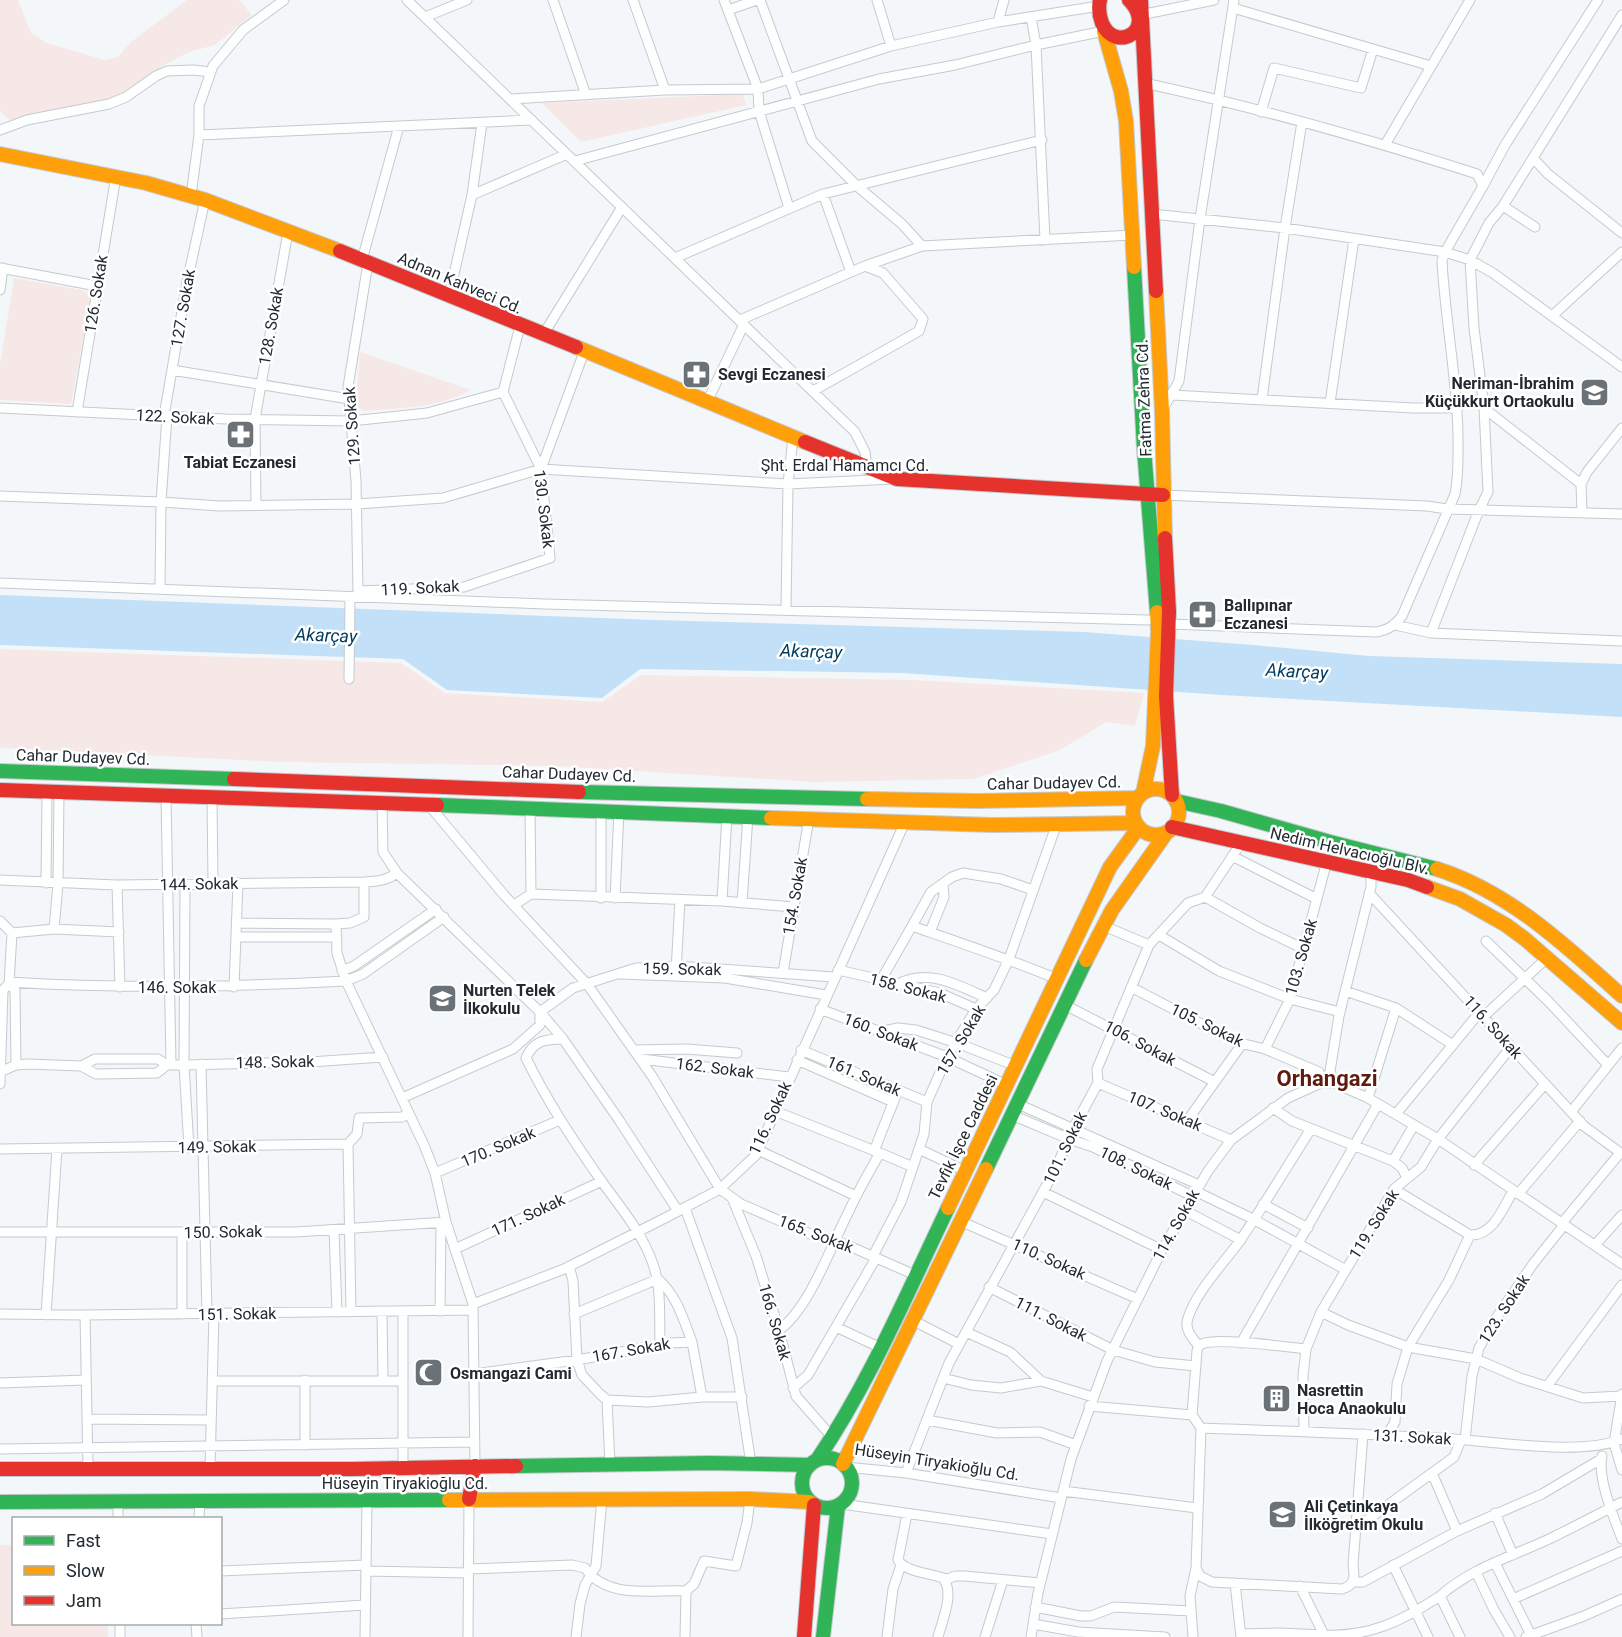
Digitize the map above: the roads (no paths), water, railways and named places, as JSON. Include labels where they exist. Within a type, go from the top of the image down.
[{"type":"main road","points":[[1112,0],[1100,11],[1115,38],[1128,37],[1138,28],[1140,15],[1134,3],[1129,0]]},
{"type":"main road","name":"Fatma Zehra Cd.","points":[[1140,796],[1161,695],[1166,632],[1162,411],[1141,0]]},
{"type":"main road","name":"Fatma Zehra Cd.","points":[[1100,11],[1121,91],[1126,121],[1144,449],[1166,632]]},
{"type":"main road","name":"Adnan Kahveci Cd.","points":[[1,152],[116,177],[198,198],[365,261],[897,479]]},
{"type":"main road","name":"Şht. Erdal Hamamcı Cd.","points":[[897,479],[1164,495]]},
{"type":"main road","name":"Fatma Zehra Cd.","points":[[1161,695],[1174,798]]},
{"type":"main road","name":"Cahar Dudayev Cd.","points":[[0,771],[745,797],[978,801],[1140,796]]},
{"type":"main road","points":[[0,790],[905,822],[1056,826],[1138,825],[1152,834],[1170,830],[1178,815],[1174,798],[1158,789],[1140,796],[1133,811],[1138,825]]},
{"type":"main road","name":"Nedim Helvacıoğlu Blv.","points":[[1174,798],[1354,849],[1429,867],[1461,878],[1493,893],[1528,916],[1618,993]]},
{"type":"main road","name":"Tevfik İşce Caddesi","points":[[813,1463],[842,1423],[881,1348],[1110,867],[1138,825]]},
{"type":"main road","name":"Nedim Helvacıoğlu Blv.","points":[[1170,830],[1242,842],[1432,887],[1460,899],[1506,926],[1622,1023]]},
{"type":"main road","name":"Tevfik İşce Caddesi","points":[[845,1465],[912,1320],[1104,926],[1145,861],[1170,830]]},
{"type":"main road","points":[[1591,996],[1618,993]]},
{"type":"main road","points":[[982,1137],[998,1144]]},
{"type":"main road","name":"Hüseyin Tiryakioğlu Cd.","points":[[0,1469],[752,1464],[813,1463],[830,1458],[845,1465]]},
{"type":"main road","points":[[804,1637],[812,1503],[802,1488],[805,1472],[813,1463]]},
{"type":"main road","points":[[823,1637],[840,1505],[851,1490],[852,1482],[845,1465]]},
{"type":"main road","points":[[469,1500],[475,1466]]},
{"type":"main road","name":"Hüseyin Tiryakioğlu Cd.","points":[[0,1502],[750,1499],[812,1503],[826,1508],[840,1505]]},
{"type":"street","name":"127. Sokak","points":[[160,590],[160,502],[166,416],[198,198],[199,106],[213,66],[243,30],[284,0]]},
{"type":"street","points":[[407,0],[855,432],[865,452],[867,468]]},
{"type":"street","points":[[425,17],[467,0]]},
{"type":"street","points":[[553,0],[586,95]]},
{"type":"street","points":[[633,0],[665,90]]},
{"type":"street","points":[[724,0],[758,89],[759,111],[789,208]]},
{"type":"street","points":[[728,10],[758,0],[796,101],[817,149],[902,224],[922,246]]},
{"type":"street","points":[[877,0],[891,46]]},
{"type":"street","points":[[998,22],[1004,0]]},
{"type":"street","points":[[1140,15],[1214,0]]},
{"type":"street","points":[[1385,145],[1470,0]]},
{"type":"street","points":[[1166,632],[1376,632],[1388,630],[1402,616],[1455,494],[1459,471],[1458,408],[1444,288],[1442,261],[1444,252],[1505,145],[1598,0]]},
{"type":"street","points":[[1162,411],[1179,381],[1200,219],[1234,4],[1431,66]]},
{"type":"street","points":[[512,99],[665,90],[758,89],[891,46],[998,22],[1100,11]]},
{"type":"street","points":[[472,195],[571,158],[879,79],[955,65],[1036,45],[1100,11]]},
{"type":"street","points":[[1431,633],[1488,492],[1484,408],[1474,328],[1470,260],[1489,223],[1503,206],[1622,15]]},
{"type":"street","points":[[1031,17],[1036,45],[1042,140],[1045,240]]},
{"type":"street","points":[[1261,112],[1274,68],[1361,88],[1373,49]]},
{"type":"street","points":[[0,130],[27,120],[109,104],[134,92],[167,71],[211,72]]},
{"type":"street","points":[[1144,83],[1385,145],[1478,174],[1483,186]]},
{"type":"street","points":[[199,135],[532,120]]},
{"type":"street","points":[[1262,399],[1302,122]]},
{"type":"street","points":[[449,296],[472,195],[482,123]]},
{"type":"street","name":"129. Sokak","points":[[349,679],[357,504],[348,387],[365,261],[399,126]]},
{"type":"street","points":[[675,258],[823,194],[1042,140]]},
{"type":"street","points":[[1533,158],[1548,174],[1622,233]]},
{"type":"street","name":"126. Sokak","points":[[76,412],[116,177]]},
{"type":"street","points":[[823,194],[851,272]]},
{"type":"street","points":[[1503,206],[1535,227]]},
{"type":"street","points":[[543,335],[622,207]]},
{"type":"street","points":[[1152,214],[1285,228],[1444,252],[1470,260],[1493,273],[1622,367]]},
{"type":"street","name":"128. Sokak","points":[[256,506],[255,419],[288,232]]},
{"type":"street","points":[[707,402],[742,322],[865,266],[922,246],[1133,235]]},
{"type":"street","points":[[1330,403],[1354,239]]},
{"type":"street","points":[[1552,316],[1622,252]]},
{"type":"street","points":[[813,391],[920,331],[923,319],[883,273],[865,266]]},
{"type":"street","points":[[0,290],[1,268],[98,286]]},
{"type":"street","points":[[503,392],[520,326]]},
{"type":"street","points":[[541,469],[584,352]]},
{"type":"street","points":[[172,370],[349,399]]},
{"type":"street","name":"122. Sokak","points":[[0,408],[166,416],[351,421],[427,413],[503,392]]},
{"type":"street","name":"130. Sokak","points":[[503,392],[541,469],[550,558]]},
{"type":"street","points":[[1172,395],[1413,408],[1458,408]]},
{"type":"street","points":[[1484,408],[1581,484]]},
{"type":"street","points":[[1582,512],[1581,484],[1587,472],[1622,428]]},
{"type":"street","points":[[786,609],[788,484],[793,438]]},
{"type":"street","name":"Şht. Erdal Hamamcı Cd.","points":[[0,496],[220,506],[357,504],[443,498],[541,469],[788,484],[897,479]]},
{"type":"street","points":[[1164,495],[1426,506],[1448,509],[1622,514]]},
{"type":"street","name":"119. Sokak","points":[[354,594],[464,587],[550,558]]},
{"type":"street","points":[[0,583],[160,590],[354,594],[1148,620]]},
{"type":"street","points":[[1395,625],[1431,633],[1622,641]]},
{"type":"street","points":[[46,883],[53,793]]},
{"type":"street","points":[[53,793],[58,884],[54,929]]},
{"type":"street","points":[[166,796],[170,986],[169,1065]]},
{"type":"street","points":[[212,798],[213,883]]},
{"type":"street","points":[[382,802],[383,852],[397,873],[540,1012],[563,1039],[682,1209],[716,1290],[732,1338],[752,1464]]},
{"type":"street","points":[[428,804],[514,905],[587,984],[640,1059],[720,1189]]},
{"type":"street","points":[[530,808],[531,894]]},
{"type":"street","points":[[601,897],[602,810]]},
{"type":"street","points":[[615,898],[619,811]]},
{"type":"street","points":[[723,901],[727,815]]},
{"type":"street","points":[[742,903],[748,816]]},
{"type":"street","name":"154. Sokak","points":[[783,973],[809,818]]},
{"type":"street","name":"116. Sokak","points":[[473,1307],[569,1266],[720,1189],[756,1155],[801,1050],[905,822]]},
{"type":"street","name":"157. Sokak","points":[[793,1388],[808,1375],[836,1327],[901,1202],[924,1134],[927,1102],[947,1057],[976,1009],[994,990],[1009,959],[1056,826]]},
{"type":"street","name":"101. Sokak","points":[[906,1473],[943,1378],[959,1344],[1043,1192],[1098,1083],[1097,1069],[1149,945],[1188,903],[1205,897],[1242,842]]},
{"type":"street","points":[[1232,856],[1317,899]]},
{"type":"street","name":"103. Sokak","points":[[1265,1050],[1290,999],[1327,861]]},
{"type":"street","points":[[1371,871],[1369,893],[1340,1012],[1330,1071],[1334,1083],[1368,1098],[1438,1139],[1622,1264]]},
{"type":"street","name":"144. Sokak","points":[[0,880],[117,885],[364,882],[381,881],[397,873]]},
{"type":"street","points":[[881,980],[931,892],[942,884],[963,873],[1002,879],[1033,890]]},
{"type":"street","points":[[237,923],[350,923],[364,917],[364,882]]},
{"type":"street","points":[[234,987],[238,883]]},
{"type":"street","points":[[930,932],[944,897],[945,889],[942,884]]},
{"type":"street","points":[[117,885],[120,987]]},
{"type":"street","points":[[184,885],[184,1065],[189,1148]]},
{"type":"street","name":"116. Sokak","points":[[1369,893],[1571,1112],[1621,1154]]},
{"type":"street","points":[[514,905],[531,894],[723,901],[793,908]]},
{"type":"street","points":[[1205,897],[1260,928],[1304,949]]},
{"type":"street","points":[[680,900],[676,971],[826,995]]},
{"type":"street","points":[[342,971],[354,966],[436,909]]},
{"type":"street","points":[[346,981],[363,974],[444,917]]},
{"type":"street","points":[[0,921],[12,933],[9,983],[3,990],[0,1084]]},
{"type":"street","points":[[336,924],[337,953],[342,971],[435,1173],[444,1222],[473,1307],[475,1466]]},
{"type":"street","points":[[912,926],[1009,959],[1057,979]]},
{"type":"street","points":[[1104,926],[1149,945]]},
{"type":"street","points":[[12,933],[54,929],[119,932]]},
{"type":"street","points":[[1159,935],[1219,971],[1290,999],[1340,1012]]},
{"type":"street","points":[[236,937],[337,937]]},
{"type":"street","points":[[1486,941],[1526,979],[1608,1065]]},
{"type":"street","points":[[1396,1114],[1481,1015],[1526,979],[1547,958]]},
{"type":"street","points":[[0,968],[11,969]]},
{"type":"street","name":"159. Sokak","points":[[540,1012],[573,988],[636,968],[836,974]]},
{"type":"street","name":"158. Sokak","points":[[836,974],[881,980],[939,993],[976,1009]]},
{"type":"street","points":[[898,984],[909,978],[935,978],[954,983],[987,998]]},
{"type":"street","name":"146. Sokak","points":[[9,983],[120,987],[234,987],[346,981]]},
{"type":"street","points":[[9,983],[15,990],[16,1065]]},
{"type":"street","name":"105. Sokak","points":[[1131,987],[1242,1044],[1265,1050],[1319,1072]]},
{"type":"street","points":[[1345,991],[1396,1008],[1453,1045]]},
{"type":"street","name":"106. Sokak","points":[[1065,1005],[1215,1082]]},
{"type":"street","points":[[1368,1098],[1396,1008]]},
{"type":"street","name":"160. Sokak","points":[[820,1009],[947,1057],[1007,1085]]},
{"type":"street","points":[[402,1098],[513,1049],[540,1025],[540,1012]]},
{"type":"street","points":[[879,1032],[898,1028],[916,1030],[1016,1066]]},
{"type":"street","points":[[563,1039],[540,1042],[531,1048],[526,1058],[560,1120],[639,1231],[658,1279],[660,1346]]},
{"type":"street","points":[[1187,1121],[1242,1044]]},
{"type":"street","name":"119. Sokak","points":[[1304,1431],[1303,1376],[1306,1349],[1321,1312],[1394,1189],[1421,1167],[1438,1139],[1511,1047]]},
{"type":"street","points":[[1571,1112],[1622,1048]]},
{"type":"street","points":[[634,1050],[687,1049],[737,1053]]},
{"type":"street","name":"161. Sokak","points":[[801,1050],[927,1102]]},
{"type":"street","name":"148. Sokak","points":[[81,1066],[95,1059],[158,1059],[169,1065],[184,1065],[310,1062],[382,1057]]},
{"type":"street","name":"162. Sokak","points":[[640,1059],[789,1077]]},
{"type":"street","points":[[797,1060],[893,1102]]},
{"type":"street","name":"148. Sokak","points":[[1,1072],[16,1065],[28,1064],[81,1066],[96,1074],[157,1073],[169,1065]]},
{"type":"street","points":[[201,1064],[205,1233],[212,1381],[210,1468]]},
{"type":"street","points":[[1321,1083],[1319,1072],[1330,1071]]},
{"type":"street","name":"107. Sokak","points":[[1098,1083],[1231,1140]]},
{"type":"street","name":"114. Sokak","points":[[1031,1637],[1040,1583],[1076,1445],[1091,1401],[1113,1350],[1162,1250],[1195,1190],[1231,1140],[1288,1098],[1321,1083],[1334,1083]]},
{"type":"street","points":[[1474,1165],[1545,1084]]},
{"type":"street","points":[[779,1330],[794,1316],[807,1297],[877,1152],[898,1090]]},
{"type":"street","points":[[1241,1343],[1378,1104]]},
{"type":"street","points":[[1273,1108],[1292,1121],[1393,1161],[1402,1168],[1407,1178]]},
{"type":"street","points":[[1015,1109],[1073,1129],[1253,1219],[1346,1269]]},
{"type":"street","name":"108. Sokak","points":[[1015,1109],[1069,1139],[1195,1190]]},
{"type":"street","points":[[775,1111],[913,1167]]},
{"type":"street","points":[[351,1312],[348,1144],[357,1134],[359,1118],[402,1117],[409,1113]]},
{"type":"street","name":"170. Sokak","points":[[435,1173],[560,1120]]},
{"type":"street","points":[[1394,1189],[1470,1235],[1479,1236],[1486,1232],[1516,1192],[1580,1121]]},
{"type":"street","points":[[1393,1161],[1414,1125]]},
{"type":"street","points":[[1199,1346],[1187,1328],[1187,1319],[1197,1298],[1241,1239],[1311,1129]]},
{"type":"street","name":"149. Sokak","points":[[0,1149],[348,1144]]},
{"type":"street","points":[[46,1315],[57,1149]]},
{"type":"street","points":[[919,1149],[965,1171]]},
{"type":"street","points":[[758,1150],[856,1196]]},
{"type":"street","name":"123. Sokak","points":[[1463,1440],[1479,1348],[1496,1318],[1533,1264],[1621,1154]]},
{"type":"street","name":"171. Sokak","points":[[455,1250],[602,1180]]},
{"type":"street","name":"165. Sokak","points":[[720,1189],[741,1204],[815,1236],[834,1240],[915,1275]]},
{"type":"street","points":[[1043,1192],[1162,1250]]},
{"type":"street","name":"166. Sokak","points":[[732,1198],[756,1256],[779,1330],[793,1388],[801,1403],[832,1437]]},
{"type":"street","points":[[1263,1203],[1308,1228]]},
{"type":"street","points":[[1184,1210],[1241,1239]]},
{"type":"street","points":[[1595,1245],[1622,1215]]},
{"type":"street","name":"110. Sokak","points":[[960,1221],[1137,1299]]},
{"type":"street","points":[[440,1311],[444,1222]]},
{"type":"street","name":"150. Sokak","points":[[0,1233],[205,1233],[334,1230],[444,1222]]},
{"type":"street","points":[[334,1230],[337,1312]]},
{"type":"street","points":[[182,1233],[182,1314]]},
{"type":"street","points":[[1387,1435],[1395,1422],[1397,1384],[1408,1347],[1449,1280],[1470,1235]]},
{"type":"street","points":[[569,1266],[572,1274],[577,1360],[582,1375],[607,1400],[648,1402],[702,1397],[742,1397]]},
{"type":"street","points":[[574,1314],[658,1279]]},
{"type":"street","points":[[658,1279],[667,1287],[676,1302],[692,1342]]},
{"type":"street","points":[[1548,1385],[1622,1285]]},
{"type":"street","name":"111. Sokak","points":[[989,1287],[1113,1350],[1155,1362],[1196,1366]]},
{"type":"street","name":"151. Sokak","points":[[0,1314],[440,1311],[473,1307]]},
{"type":"street","points":[[382,1311],[383,1380]]},
{"type":"street","points":[[403,1311],[403,1467]]},
{"type":"street","points":[[1321,1312],[1348,1325],[1408,1347],[1476,1359],[1520,1378],[1548,1385],[1583,1398],[1621,1395],[1614,1442],[1622,1470]]},
{"type":"street","points":[[85,1315],[88,1468]]},
{"type":"street","points":[[912,1320],[959,1344]]},
{"type":"street","points":[[836,1327],[881,1348]]},
{"type":"street","points":[[966,1332],[1010,1352],[1041,1381],[1091,1401],[1192,1415]]},
{"type":"street","name":"167. Sokak","points":[[474,1374],[692,1342],[702,1397]]},
{"type":"street","points":[[1199,1346],[1204,1343],[1241,1343],[1306,1349]]},
{"type":"street","points":[[1192,1637],[1192,1584],[1196,1568],[1201,1428],[1192,1415],[1199,1346]]},
{"type":"street","points":[[943,1378],[971,1385],[1001,1388],[1041,1381]]},
{"type":"street","points":[[0,1383],[86,1380]]},
{"type":"street","points":[[304,1380],[305,1445]]},
{"type":"street","points":[[212,1381],[402,1381]]},
{"type":"street","points":[[607,1400],[610,1465]]},
{"type":"street","points":[[87,1419],[211,1420]]},
{"type":"street","points":[[927,1420],[997,1433],[1040,1432],[1076,1445]]},
{"type":"street","name":"131. Sokak","points":[[1201,1428],[1387,1435],[1558,1447],[1614,1442]]},
{"type":"street","points":[[1196,1568],[1200,1576],[1212,1582],[1342,1589],[1349,1587],[1353,1582],[1363,1434]]},
{"type":"street","points":[[1356,1529],[1454,1457],[1463,1440]]},
{"type":"street","points":[[0,1449],[475,1442]]},
{"type":"street","points":[[1353,1582],[1363,1582],[1457,1531],[1542,1494],[1601,1459],[1614,1442]]},
{"type":"street","points":[[1601,1459],[1600,1467],[1622,1539]]},
{"type":"street","name":"Hüseyin Tiryakioğlu Cd.","points":[[845,1465],[1062,1495],[1197,1508]]},
{"type":"street","points":[[1432,1473],[1457,1531]]},
{"type":"street","points":[[576,1637],[585,1586],[596,1566],[602,1499]]},
{"type":"street","points":[[222,1571],[366,1568],[468,1571],[557,1564],[585,1568],[590,1576],[600,1583],[619,1590],[686,1591],[694,1584],[704,1561],[736,1566],[747,1523],[750,1499]]},
{"type":"street","points":[[365,1637],[367,1500]]},
{"type":"street","points":[[468,1637],[469,1500]]},
{"type":"street","points":[[199,1517],[200,1501]]},
{"type":"street","points":[[118,1502],[118,1517]]},
{"type":"street","points":[[1235,1583],[1241,1636],[1279,1633],[1342,1637],[1382,1629],[1417,1611],[1450,1587],[1476,1572],[1622,1502]]},
{"type":"street","name":"Hüseyin Tiryakioğlu Cd.","points":[[840,1505],[1052,1534]]},
{"type":"street","points":[[1495,1513],[1513,1555]]},
{"type":"street","points":[[907,1514],[898,1560],[901,1565],[945,1580],[955,1576],[965,1576],[1040,1583]]},
{"type":"street","points":[[1513,1599],[1622,1551]]},
{"type":"street","points":[[1496,1563],[1528,1636],[1584,1616],[1622,1599]]},
{"type":"street","points":[[887,1637],[893,1590],[901,1565]]},
{"type":"street","points":[[1393,1565],[1428,1637]]},
{"type":"street","points":[[1476,1572],[1510,1637]]},
{"type":"street","points":[[938,1637],[947,1603],[945,1580]]},
{"type":"street","points":[[985,1637],[1003,1580]]},
{"type":"street","points":[[1300,1586],[1324,1636]]},
{"type":"street","points":[[686,1591],[686,1637]]},
{"type":"street","points":[[1440,1596],[1460,1637]]},
{"type":"street","points":[[222,1614],[365,1605]]},
{"type":"street","points":[[1035,1607],[1081,1616],[1091,1616],[1114,1607],[1191,1611]]},
{"type":"street","points":[[1078,1635],[1081,1616]]},
{"type":"street","points":[[1033,1624],[1078,1635],[1165,1637]]},
{"type":"water","name":"Akarçay","points":[[0,595],[654,620],[1084,632],[1369,656],[1622,664],[1622,717],[1222,695],[902,673],[640,669],[602,698],[447,690],[403,659],[0,645]]},
{"type":"place","name":"Sevgi Eczanesi","points":[[697,374]]},
{"type":"place","name":"Neriman-İbrahim Küçükkurt Ortaokulu","points":[[1595,392]]},
{"type":"place","name":"Tabiat Eczanesi","points":[[240,434]]},
{"type":"place","name":"Ballıpınar Eczanesi","points":[[1203,614]]},
{"type":"place","name":"Nurten Telek İlkokulu","points":[[442,999]]},
{"type":"place","name":"Osmangazi Cami","points":[[429,1373]]},
{"type":"place","name":"Nasrettin Hoca Anaokulu","points":[[1276,1399]]},
{"type":"place","name":"Ali Çetinkaya İlköğretim Okulu","points":[[1283,1515]]},
{"type":"district","name":"Orhangazi","points":[[1327,1078]]}]
